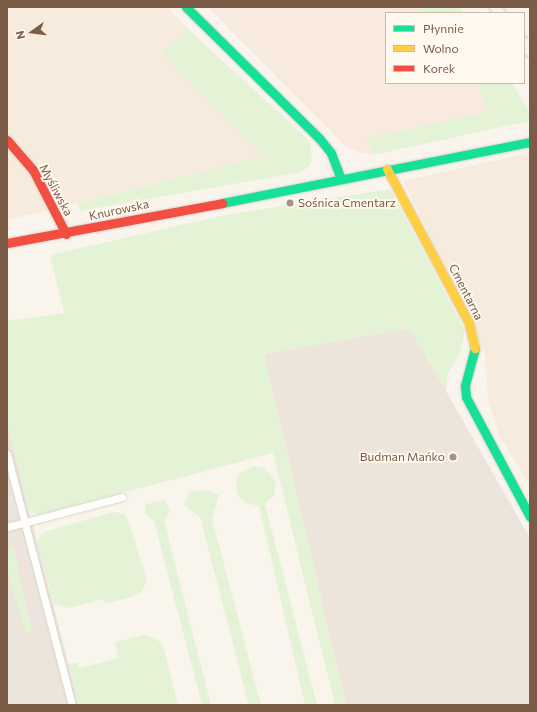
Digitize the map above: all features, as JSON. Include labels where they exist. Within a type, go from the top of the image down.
[{"type":"street","points":[[186,7],[318,138],[331,153],[341,179]]},
{"type":"street","name":"Myśliwska","points":[[7,140],[33,170],[66,234]]},
{"type":"street","name":"Knurowska","points":[[7,243],[66,234],[530,142]]},
{"type":"street","name":"Cmentarna","points":[[388,169],[469,323],[476,345],[465,386],[466,397],[470,408],[530,517]]},
{"type":"lane","points":[[7,454],[72,705]]},
{"type":"lane","points":[[7,527],[122,497]]},
{"type":"shaded area","points":[[7,7],[167,7],[188,29],[161,53],[265,156],[7,220]]},
{"type":"shaded area","points":[[208,7],[419,7],[423,12],[385,12],[385,84],[478,84],[488,112],[368,138],[373,155],[358,152],[344,145]]},
{"type":"shaded area","points":[[530,153],[530,486],[499,435],[488,399],[485,354],[473,322],[403,181]]},
{"type":"shaded area","points":[[410,328],[530,538],[530,705],[346,705],[264,354]]},
{"type":"shaded area","points":[[7,421],[29,510],[79,705],[7,705]]},
{"type":"green space","points":[[419,7],[460,7],[463,12],[423,12]]},
{"type":"green space","points":[[188,29],[302,134],[310,144],[312,161],[306,169],[296,173],[80,211],[77,203],[265,156],[161,53]]},
{"type":"green space","points":[[478,84],[512,84],[530,111],[530,121],[373,155],[367,138],[488,112]]},
{"type":"green space","points":[[390,189],[465,331],[460,353],[448,373],[446,391],[409,328],[264,354],[346,705],[335,705],[273,453],[39,515],[29,510],[7,420],[7,321],[64,313],[50,255],[225,215]]},
{"type":"green space","points":[[253,466],[265,468],[276,483],[274,495],[265,504],[317,705],[305,705],[259,506],[245,503],[236,492],[237,478],[241,472]]},
{"type":"green space","points":[[205,490],[219,495],[212,519],[261,705],[249,705],[200,517],[184,505],[189,492]]},
{"type":"green space","points":[[165,500],[170,512],[164,520],[211,705],[202,705],[154,521],[146,515],[146,504]]},
{"type":"green space","points":[[113,512],[125,514],[129,522],[147,581],[142,591],[138,595],[105,604],[103,599],[70,608],[54,604],[37,540],[44,532]]},
{"type":"green space","points":[[13,546],[32,631],[25,634],[7,566],[7,550]]},
{"type":"green space","points":[[144,635],[156,638],[163,646],[178,705],[79,705],[69,664],[77,662],[79,668],[119,658],[115,642]]},
{"type":"railway","points":[[488,7],[492,12]]},
{"type":"railway","points":[[503,7],[507,12]]},
{"type":"railway","points":[[525,35],[530,41]]},
{"type":"railway","points":[[525,54],[530,60]]},
{"type":"traffic: fast","points":[[186,7],[319,138],[331,153],[341,179]]},
{"type":"traffic: fast","points":[[222,203],[530,142]]},
{"type":"traffic: fast","points":[[475,348],[465,386],[466,397],[530,517]]},
{"type":"traffic: slow","points":[[387,169],[469,323],[475,348]]},
{"type":"traffic: jam","points":[[7,140],[33,170],[66,234]]},
{"type":"traffic: jam","points":[[7,243],[222,203]]},
{"type":"place","name":"Sośnica Cmentarz","points":[[290,203]]},
{"type":"place","name":"Budman Mańko","points":[[453,457]]}]
